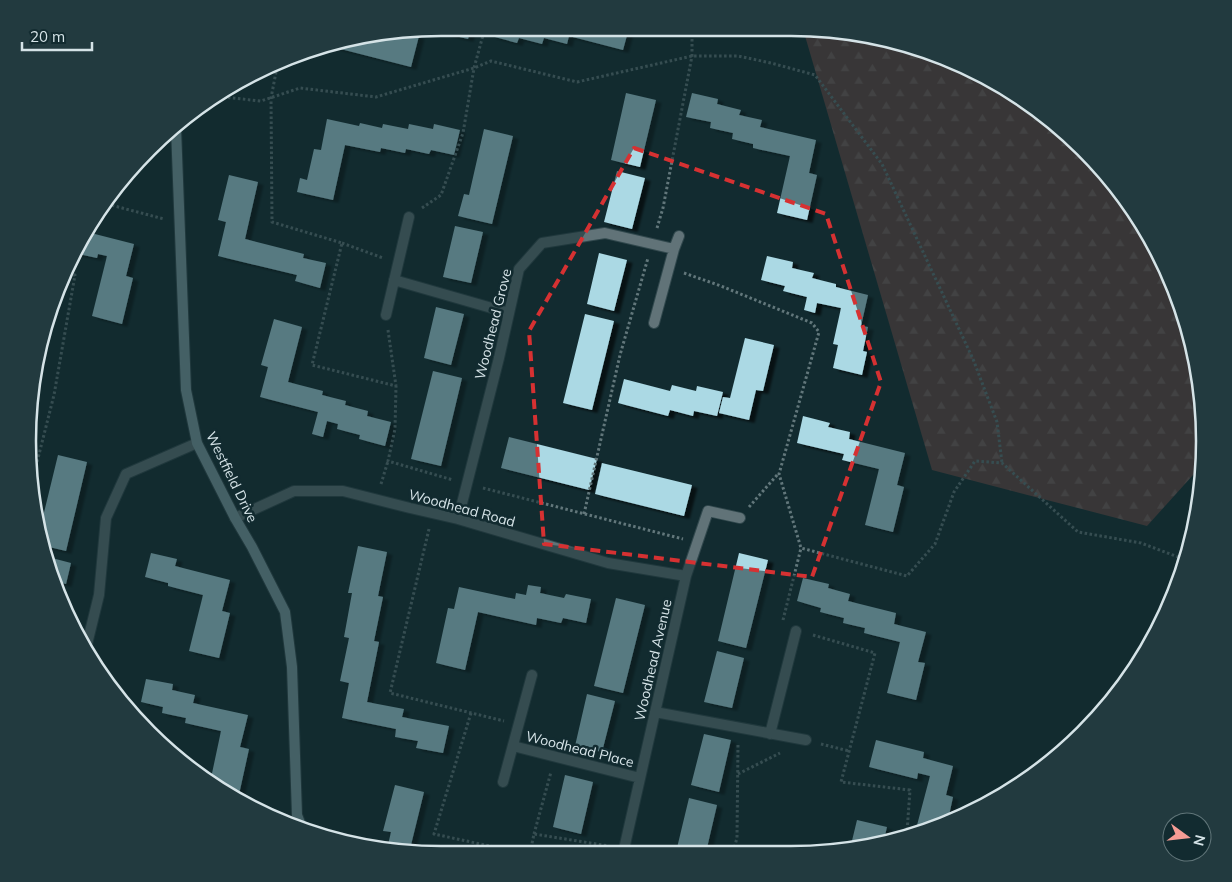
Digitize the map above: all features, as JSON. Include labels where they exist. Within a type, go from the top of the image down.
[{"type":"street","name":"Westfield Drive","points":[[176,135],[186,390],[197,443],[285,612],[292,667],[297,815],[299,820]]},
{"type":"street","points":[[386,315],[409,217]]},
{"type":"street","name":"Woodhead Grove","points":[[458,519],[499,358],[519,269],[542,243],[605,233],[674,249]]},
{"type":"street","points":[[654,323],[678,236]]},
{"type":"street","points":[[394,280],[509,313]]},
{"type":"street","points":[[86,635],[99,595],[106,518],[126,474],[197,443]]},
{"type":"street","name":"Woodhead Road","points":[[235,518],[294,491],[343,491],[458,519],[608,563],[686,576]]},
{"type":"street","name":"Woodhead Avenue","points":[[625,846],[686,576],[708,511],[740,518]]},
{"type":"street","points":[[770,734],[796,631]]},
{"type":"street","name":"Woodhead Place","points":[[503,782],[532,675]]},
{"type":"street","points":[[655,712],[806,740]]},
{"type":"street","name":"Woodhead Place","points":[[512,746],[640,778]]},
{"type":"path","points":[[409,217],[441,195],[463,133],[474,68],[483,36]]},
{"type":"path","points":[[584,514],[620,355],[663,208],[692,56],[692,36]]},
{"type":"path","points":[[227,97],[261,101],[300,88],[376,97],[474,68],[491,61],[577,82],[692,56],[738,56],[815,75],[882,164],[973,359],[997,422],[1002,463]]},
{"type":"path","points":[[276,72],[271,98],[272,222],[342,243],[398,264]]},
{"type":"path","points":[[112,206],[180,223]]},
{"type":"path","points":[[342,243],[312,365],[396,386]]},
{"type":"path","points":[[669,268],[721,286],[812,323],[819,332],[778,474],[740,518]]},
{"type":"path","points":[[37,463],[54,394],[75,275],[72,275]]},
{"type":"path","points":[[377,500],[395,429],[396,386],[386,315]]},
{"type":"path","points":[[388,461],[467,484],[698,542]]},
{"type":"path","points":[[801,548],[907,576],[936,544],[954,492],[975,461],[1002,463],[1078,532],[1142,542],[1179,557]]},
{"type":"path","points":[[778,474],[801,548],[782,627],[874,653],[841,782],[910,790],[907,828]]},
{"type":"path","points":[[432,514],[390,693],[519,724]]},
{"type":"path","points":[[471,713],[434,834],[490,846]]},
{"type":"path","points":[[735,846],[737,838],[739,728]]},
{"type":"path","points":[[738,774],[806,740],[849,751]]},
{"type":"path","points":[[531,846],[554,757]]},
{"type":"path","points":[[534,834],[606,846]]},
{"type":"highlighted area","points":[[634,148],[826,214],[881,382],[812,577],[544,544],[529,331]]},
{"type":"green space","points":[[805,37],[870,44],[896,50],[946,67],[993,90],[1037,120],[1077,155],[1095,174],[1128,216],[1142,239],[1165,286],[1182,336],[1188,362],[1195,415],[1194,474],[1147,526],[932,470]]},
{"type":"building","points":[[456,36],[469,36],[468,39]]},
{"type":"building","points":[[491,36],[569,36],[567,44],[544,38],[542,44],[519,38],[517,43]]},
{"type":"building","points":[[569,36],[627,36],[623,50]]},
{"type":"building","points":[[419,37],[411,67],[340,49],[362,44]]},
{"type":"building","points":[[626,93],[656,100],[640,167],[611,160]]},
{"type":"building","points":[[692,93],[718,99],[717,104],[741,110],[739,115],[762,120],[760,127],[816,140],[809,173],[817,175],[807,220],[777,213],[790,156],[753,148],[753,144],[732,139],[733,133],[710,128],[711,122],[686,117]]},
{"type":"building","points":[[327,119],[359,126],[360,123],[382,128],[383,124],[408,129],[409,124],[433,129],[434,124],[460,130],[454,155],[431,150],[429,154],[406,149],[405,153],[381,148],[380,152],[345,145],[333,200],[297,192],[300,178],[307,180],[314,149],[321,150]]},
{"type":"building","points":[[484,129],[513,136],[492,224],[458,216],[464,194],[469,195]]},
{"type":"building","points":[[617,171],[645,178],[632,229],[604,222]]},
{"type":"building","points":[[229,175],[258,182],[245,239],[304,254],[303,258],[326,263],[320,288],[295,281],[297,275],[218,256],[226,222],[218,220]]},
{"type":"building","points":[[455,226],[483,232],[471,283],[443,277]]},
{"type":"building","points":[[93,234],[134,244],[126,276],[133,278],[122,324],[92,316],[107,256],[98,254],[97,258],[82,255]]},
{"type":"building","points":[[599,253],[627,260],[614,311],[587,304]]},
{"type":"building","points":[[767,256],[793,262],[792,268],[814,273],[812,278],[836,284],[836,287],[868,295],[861,326],[868,327],[863,351],[867,352],[862,375],[833,368],[838,345],[833,344],[841,308],[817,303],[815,313],[804,310],[807,297],[783,291],[785,286],[761,280]]},
{"type":"building","points":[[436,307],[464,314],[451,365],[424,358]]},
{"type":"building","points":[[585,314],[614,321],[592,410],[563,403]]},
{"type":"building","points":[[274,319],[302,327],[288,382],[323,391],[322,395],[346,401],[345,405],[368,411],[367,416],[391,422],[385,446],[359,439],[360,435],[337,429],[338,424],[327,421],[323,437],[312,434],[318,412],[260,397],[268,367],[261,365]]},
{"type":"building","points":[[745,338],[774,345],[763,391],[756,390],[749,420],[719,413],[723,397],[730,398]]},
{"type":"building","points":[[433,371],[462,378],[441,466],[411,459]]},
{"type":"building","points":[[624,379],[670,391],[672,385],[696,391],[697,386],[723,392],[717,416],[694,411],[693,416],[670,410],[668,416],[618,403]]},
{"type":"building","points":[[803,416],[830,423],[828,427],[850,432],[849,439],[905,453],[897,485],[904,487],[893,532],[865,525],[879,469],[842,460],[844,454],[797,443]]},
{"type":"building","points":[[509,437],[597,459],[589,490],[501,468]]},
{"type":"building","points":[[58,455],[87,462],[66,551],[50,547],[43,515]]},
{"type":"building","points":[[602,463],[692,485],[684,516],[595,494]]},
{"type":"building","points":[[358,546],[387,552],[378,596],[383,597],[374,641],[379,642],[367,702],[404,709],[402,717],[449,726],[443,753],[416,748],[418,741],[395,737],[396,729],[342,718],[349,683],[340,681],[349,638],[344,637],[352,593],[348,593]]},
{"type":"building","points":[[151,553],[177,559],[175,566],[230,580],[222,611],[230,613],[219,658],[189,651],[203,595],[168,586],[168,583],[145,577]]},
{"type":"building","points":[[739,553],[768,560],[746,648],[718,641]]},
{"type":"building","points":[[54,559],[71,563],[66,584],[62,583]]},
{"type":"building","points":[[803,578],[829,584],[828,588],[850,594],[848,601],[896,613],[894,624],[926,632],[918,662],[925,663],[916,700],[887,693],[900,642],[864,633],[865,628],[843,623],[844,618],[820,612],[821,608],[797,601]]},
{"type":"building","points":[[528,585],[541,587],[540,593],[564,598],[566,594],[591,599],[586,623],[563,618],[561,623],[537,618],[536,625],[478,612],[465,670],[436,663],[448,608],[454,609],[459,587],[515,599],[516,593],[526,595]]},
{"type":"building","points":[[616,598],[645,605],[623,693],[594,686]]},
{"type":"building","points":[[717,651],[744,658],[732,708],[704,702]]},
{"type":"building","points":[[146,679],[173,684],[172,690],[195,695],[193,703],[248,715],[240,747],[249,749],[239,792],[212,775],[221,731],[185,723],[186,718],[162,713],[163,707],[141,702]]},
{"type":"building","points":[[587,694],[615,701],[602,752],[575,746]]},
{"type":"building","points":[[704,734],[731,740],[719,792],[691,785]]},
{"type":"building","points":[[876,740],[924,752],[923,758],[953,766],[946,795],[953,797],[949,813],[917,825],[930,776],[918,773],[917,779],[869,767]]},
{"type":"building","points":[[565,775],[593,782],[581,834],[553,827]]},
{"type":"building","points":[[395,785],[424,792],[411,845],[389,842],[391,832],[383,831]]},
{"type":"building","points":[[689,798],[717,805],[707,846],[677,846]]},
{"type":"building","points":[[857,820],[887,827],[885,835],[852,841]]}]
